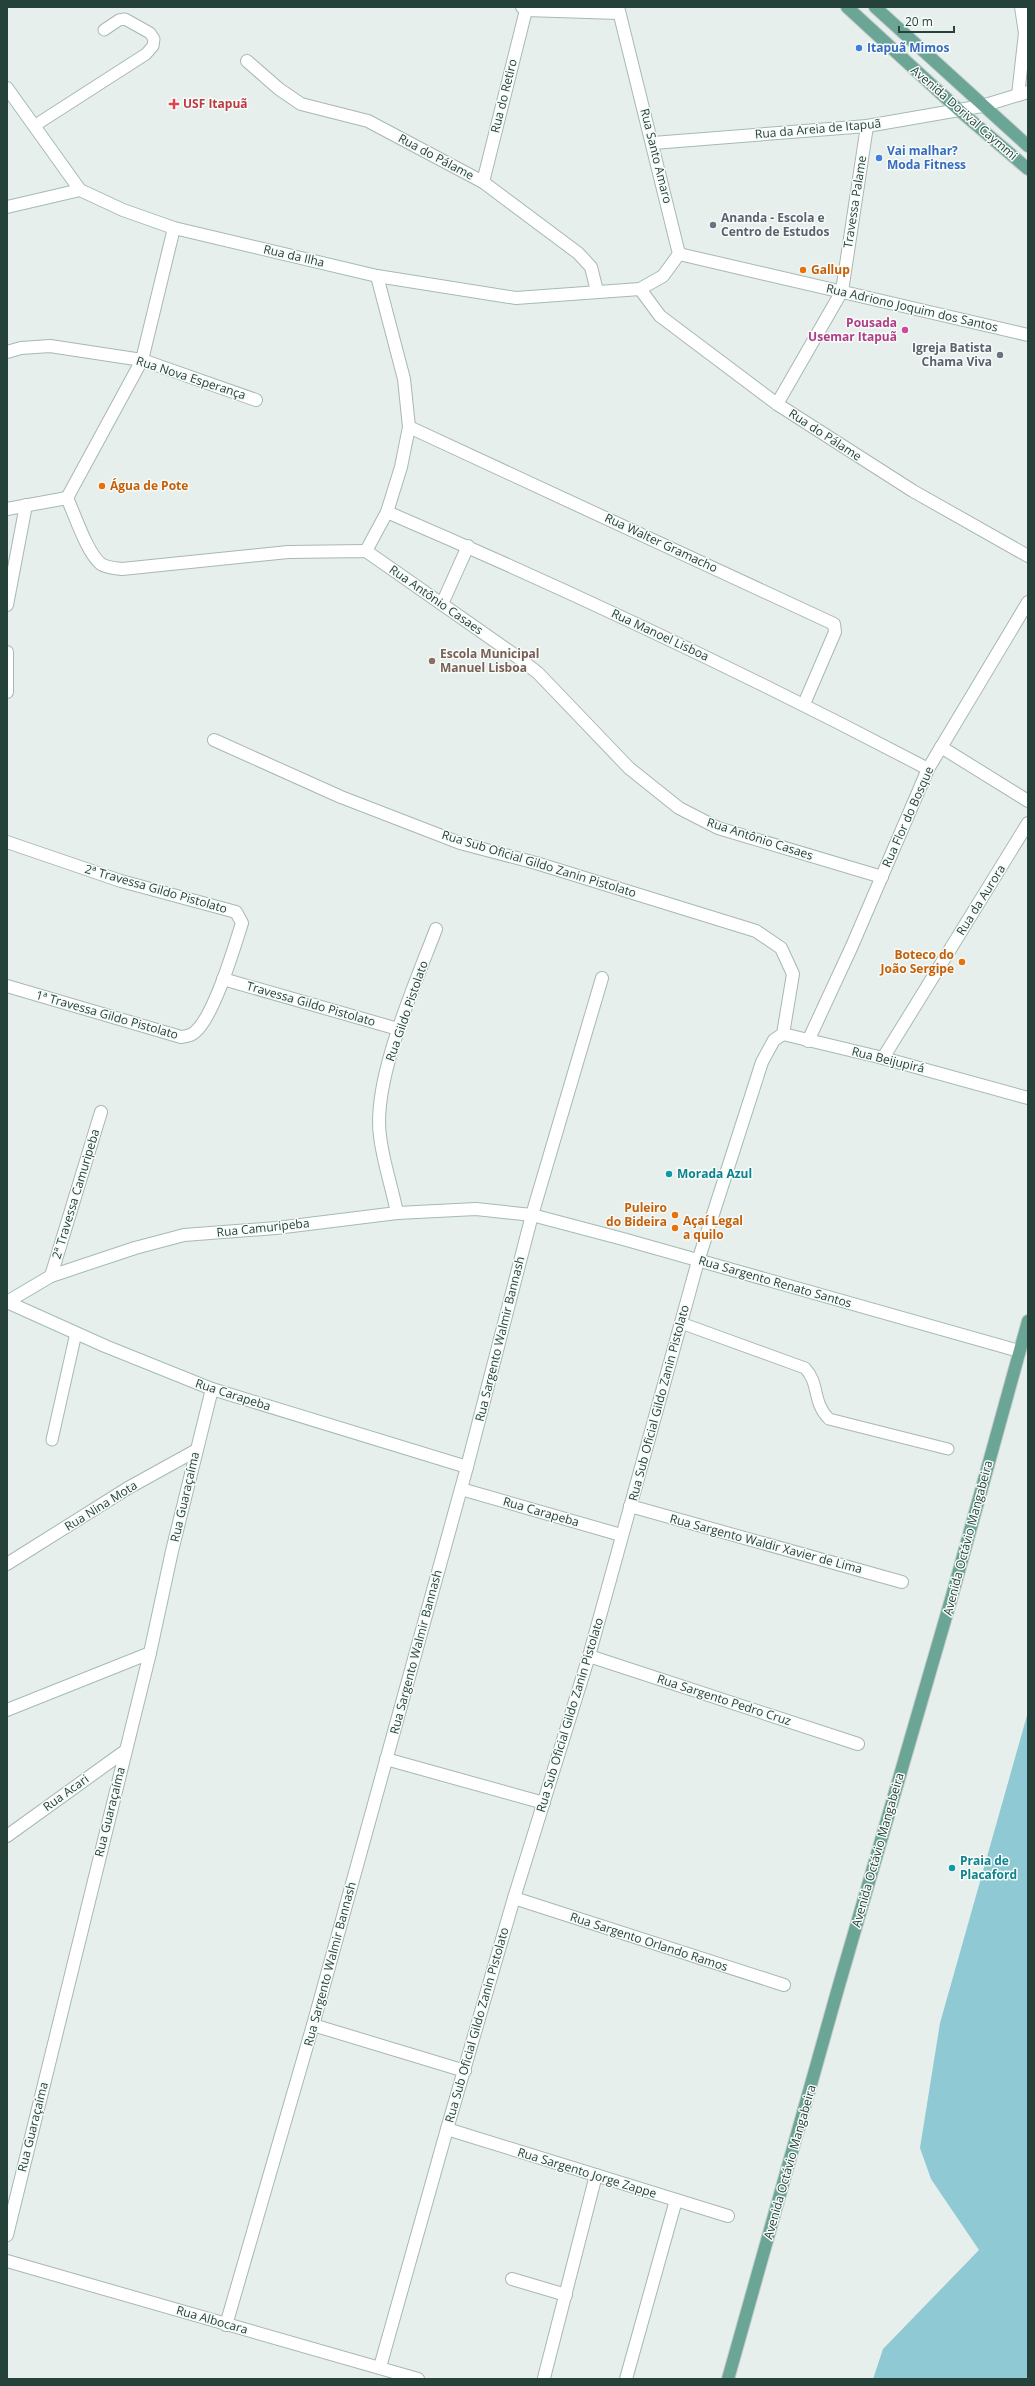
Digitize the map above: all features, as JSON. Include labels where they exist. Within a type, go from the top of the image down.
[{"type":"main road","name":"Avenida Dorival Caymmi","points":[[847,7],[960,111],[1028,169]]},
{"type":"main road","name":"Avenida Dorival Caymmi","points":[[875,7],[982,106],[1028,146]]},
{"type":"main road","name":"Avenida Octávio Mangabeira","points":[[728,2379],[837,1992],[952,1596],[1028,1321]]},
{"type":"street","points":[[1021,7],[1025,33],[1023,93]]},
{"type":"street","name":"Rua do Retiro","points":[[483,182],[524,9],[618,10]]},
{"type":"street","name":"Rua Santo Amaro","points":[[618,10],[653,144],[679,254]]},
{"type":"street","name":"Rua do Pálame","points":[[247,61],[279,89],[301,104],[368,121],[483,182],[578,253],[591,267],[597,291]]},
{"type":"street","name":"Rua da Ilha","points":[[7,88],[80,190],[123,210],[174,228],[377,276],[516,298],[640,289]]},
{"type":"street","name":"Rua da Areia de Itapuã","points":[[653,144],[867,126],[960,111],[982,106],[1023,93]]},
{"type":"street","name":"Travessa Palame","points":[[777,404],[842,291],[867,126]]},
{"type":"street","points":[[7,207],[80,190]]},
{"type":"street","points":[[67,498],[142,360],[174,228]]},
{"type":"street","points":[[640,289],[663,276],[679,254]]},
{"type":"street","name":"Rua Adriono Joquim dos Santos","points":[[679,254],[1028,335]]},
{"type":"street","points":[[67,498],[93,554],[101,564],[108,568],[122,569],[288,552],[366,551],[387,512],[401,466],[409,427],[404,379],[377,276]]},
{"type":"street","name":"Rua do Pálame","points":[[640,289],[660,316],[777,404],[913,491],[1028,556]]},
{"type":"street","name":"Rua Nova Esperança","points":[[7,352],[21,348],[50,346],[142,360],[256,400]]},
{"type":"street","name":"Rua Walter Gramacho","points":[[409,427],[834,624],[835,632],[804,704]]},
{"type":"street","points":[[7,509],[67,498]]},
{"type":"street","points":[[7,605],[26,505]]},
{"type":"street","name":"Rua Manoel Lisboa","points":[[387,512],[468,546],[804,704],[928,769]]},
{"type":"street","points":[[442,604],[468,546]]},
{"type":"street","name":"Rua Antônio Casaes","points":[[366,551],[538,673],[629,768],[679,808],[718,828],[882,877]]},
{"type":"street","name":"Rua Flor do Bosque","points":[[808,1042],[882,877],[928,769],[1028,602]]},
{"type":"street","points":[[7,652],[7,692]]},
{"type":"street","name":"Rua Sub Oficial Gildo Zanin Pistolato","points":[[214,740],[341,797],[460,843],[536,863],[756,931],[782,948],[792,974],[783,1034],[774,1040],[762,1062],[698,1260],[621,1535],[589,1656],[514,1898],[380,2367]]},
{"type":"street","points":[[941,747],[1028,801]]},
{"type":"street","name":"Rua da Aurora","points":[[883,1058],[1028,823]]},
{"type":"street","name":"2ª Travessa Gildo Pistolato","points":[[7,842],[121,881],[236,912],[242,923],[223,979]]},
{"type":"street","name":"Rua Gildo Pistolato","points":[[397,1213],[379,1135],[380,1105],[398,1029],[436,929]]},
{"type":"street","name":"Rua Sargento Walmir Bannash","points":[[226,2325],[314,2025],[467,1467],[532,1215],[602,978]]},
{"type":"street","name":"1ª Travessa Gildo Pistolato","points":[[7,986],[181,1036],[189,1036],[201,1026],[223,979]]},
{"type":"street","name":"Travessa Gildo Pistolato","points":[[223,979],[398,1029]]},
{"type":"street","name":"Rua Beijupirá","points":[[783,1034],[808,1042],[883,1058],[1028,1098]]},
{"type":"street","name":"2ª Travessa Camuripeba","points":[[51,1276],[102,1112]]},
{"type":"street","name":"Rua Camuripeba","points":[[7,1302],[51,1276],[135,1248],[184,1235],[276,1228],[397,1213],[476,1209],[532,1215]]},
{"type":"street","name":"Rua Sargento Renato Santos","points":[[532,1215],[698,1260],[1019,1351]]},
{"type":"street","name":"Rua Carapeba","points":[[7,1302],[76,1333],[212,1389],[467,1467]]},
{"type":"street","name":"Rua Guaraçaíma","points":[[7,2235],[150,1652],[196,1451],[212,1389]]},
{"type":"street","name":"Rua Nina Mota","points":[[7,1564],[128,1488],[196,1451]]},
{"type":"street","name":"Rua Carapeba","points":[[461,1489],[621,1535]]},
{"type":"street","name":"Rua Sargento Waldir Xavier de Lima","points":[[630,1506],[902,1582]]},
{"type":"street","points":[[7,1710],[150,1652]]},
{"type":"street","name":"Rua Sargento Pedro Cruz","points":[[589,1656],[858,1744]]},
{"type":"street","name":"Rua Acari","points":[[7,1836],[125,1751]]},
{"type":"street","points":[[386,1759],[544,1803]]},
{"type":"street","name":"Rua Sargento Orlando Ramos","points":[[514,1898],[784,1985]]},
{"type":"street","points":[[314,2025],[465,2071]]},
{"type":"street","name":"Rua Sargento Jorge Zappe","points":[[447,2129],[728,2216]]},
{"type":"street","points":[[544,2378],[596,2175]]},
{"type":"street","points":[[626,2379],[676,2200]]},
{"type":"street","name":"Rua Albocara","points":[[7,2261],[418,2379]]},
{"type":"street","points":[[512,2279],[566,2295]]},
{"type":"lane","points":[[34,126],[146,54],[152,46],[154,39],[150,33],[125,19],[119,20],[104,30]]},
{"type":"lane","points":[[681,1322],[805,1368],[813,1380],[821,1411],[829,1419],[948,1449]]},
{"type":"lane","points":[[52,1440],[76,1333]]},
{"type":"water","points":[[1028,1712],[1028,2379],[873,2379],[883,2349],[979,2250],[931,2179],[920,2148],[940,2023]]},
{"type":"place","name":"Itapuã Mimos","points":[[859,48]]},
{"type":"place","name":"USF Itapuã","points":[[174,104]]},
{"type":"place","name":"Vai malhar? Moda Fitness","points":[[879,158]]},
{"type":"place","name":"Ananda - Escola e Centro de Estudos","points":[[713,225]]},
{"type":"place","name":"Gallup","points":[[803,270]]},
{"type":"place","name":"Pousada Usemar Itapuã","points":[[905,330]]},
{"type":"place","name":"Igreja Batista Chama Viva","points":[[1000,355]]},
{"type":"place","name":"Água de Pote","points":[[102,486]]},
{"type":"place","name":"Escola Municipal Manuel Lisboa","points":[[432,661]]},
{"type":"place","name":"Boteco do João Sergipe","points":[[962,962]]},
{"type":"place","name":"Morada Azul","points":[[669,1174]]},
{"type":"place","name":"Puleiro do Bideira","points":[[675,1215]]},
{"type":"place","name":"Açaí Legal a quilo","points":[[675,1228]]},
{"type":"place","name":"Praia de Placaford","points":[[952,1868]]}]
